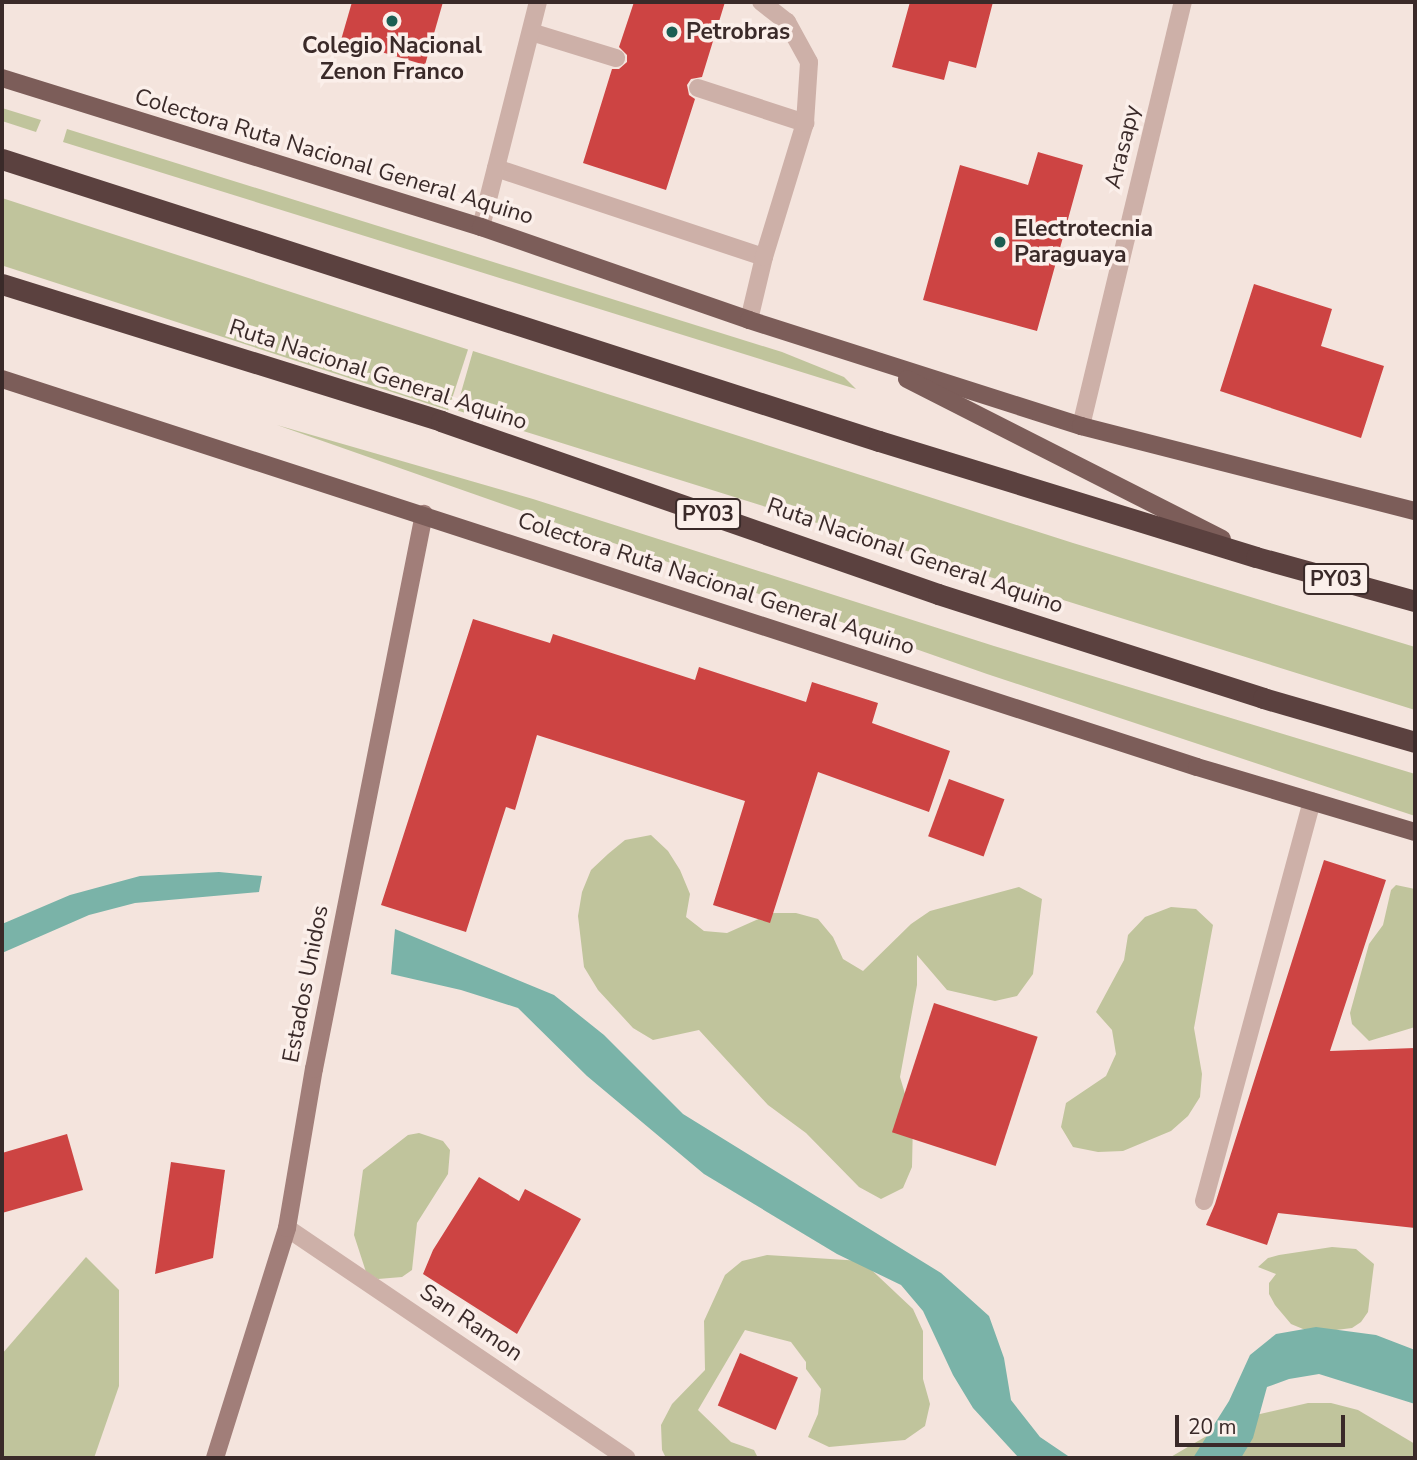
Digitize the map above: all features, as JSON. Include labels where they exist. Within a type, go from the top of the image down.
[{"type":"highway","name":"PY03","points":[[2,159],[866,437],[1256,557],[1415,601]]},
{"type":"highway","name":"Ruta Nacional General Aquino","points":[[2,284],[442,421],[964,602],[1263,698],[1415,742]]},
{"type":"main road","name":"Colectora Ruta Nacional General Aquino","points":[[2,78],[481,227],[749,320],[1080,426],[1415,511]]},
{"type":"main road","points":[[860,356],[1256,557]]},
{"type":"main road","name":"Colectora Ruta Nacional General Aquino","points":[[2,379],[1197,767],[1415,832]]},
{"type":"street","points":[[481,227],[538,2]]},
{"type":"street","points":[[749,320],[764,257],[805,122],[809,62],[787,22],[761,2]]},
{"type":"street","name":"Arasapy","points":[[1080,426],[1183,2]]},
{"type":"street","points":[[531,32],[616,58]]},
{"type":"street","points":[[698,88],[805,122]]},
{"type":"street","points":[[496,168],[764,257]]},
{"type":"street","name":"Estados Unidos","points":[[215,1458],[287,1228],[314,1069],[424,514]]},
{"type":"street","points":[[1204,1201],[1312,801]]},
{"type":"street","name":"San Ramon","points":[[287,1228],[627,1458]]},
{"type":"green space","points":[[2,108],[41,120],[36,132],[2,121]]},
{"type":"green space","points":[[67,129],[782,352],[844,377],[856,389],[63,142]]},
{"type":"green space","points":[[2,198],[468,349],[448,410],[2,265]]},
{"type":"green space","points":[[473,351],[1073,543],[1415,647],[1415,710],[456,410]]},
{"type":"green space","points":[[277,425],[533,499],[994,646],[1415,774],[1415,816],[987,674]]},
{"type":"green space","points":[[651,835],[668,851],[680,870],[690,894],[686,917],[704,931],[727,933],[772,913],[796,913],[818,919],[833,937],[843,959],[863,971],[911,924],[930,911],[1019,887],[1042,899],[1033,974],[1017,996],[995,1001],[947,990],[917,955],[917,985],[900,1077],[913,1121],[912,1167],[903,1188],[881,1199],[859,1187],[806,1133],[768,1105],[699,1030],[653,1040],[633,1028],[598,990],[584,967],[578,916],[582,892],[591,870],[608,854],[625,840]]},
{"type":"green space","points":[[1396,885],[1415,889],[1415,1027],[1369,1041],[1352,1024],[1350,1013],[1369,944],[1383,925],[1391,890]]},
{"type":"green space","points":[[1171,907],[1196,909],[1213,925],[1194,1028],[1202,1074],[1200,1097],[1188,1116],[1171,1131],[1123,1151],[1098,1152],[1073,1147],[1061,1127],[1066,1103],[1106,1076],[1116,1054],[1112,1030],[1096,1012],[1124,960],[1128,935],[1145,917]]},
{"type":"green space","points":[[419,1133],[443,1141],[450,1150],[448,1174],[417,1223],[412,1270],[402,1277],[378,1279],[366,1272],[354,1235],[363,1170],[408,1135]]},
{"type":"green space","points":[[1332,1247],[1356,1249],[1374,1264],[1368,1312],[1361,1322],[1352,1328],[1328,1331],[1303,1329],[1291,1324],[1269,1294],[1269,1283],[1276,1274],[1258,1267],[1268,1258],[1279,1255]]},
{"type":"green space","points":[[767,1255],[862,1261],[913,1309],[923,1331],[923,1379],[930,1404],[925,1426],[905,1440],[829,1447],[808,1437],[818,1414],[821,1389],[806,1369],[806,1362],[791,1342],[745,1330],[698,1410],[731,1442],[754,1450],[758,1458],[666,1458],[662,1450],[661,1425],[672,1404],[705,1370],[704,1321],[725,1275],[742,1261]]},
{"type":"green space","points":[[86,1257],[119,1290],[119,1386],[94,1458],[2,1458],[2,1354]]},
{"type":"green space","points":[[1308,1403],[1331,1403],[1358,1410],[1415,1444],[1415,1458],[1169,1458],[1234,1420]]},
{"type":"water","points":[[219,872],[262,876],[259,892],[135,903],[89,915],[2,953],[2,924],[70,895],[140,876]]},
{"type":"water","points":[[395,929],[554,995],[604,1035],[683,1114],[941,1273],[989,1316],[1004,1358],[1011,1400],[1040,1437],[1071,1458],[1019,1458],[973,1408],[953,1375],[923,1311],[901,1285],[837,1254],[704,1174],[587,1076],[518,1008],[461,990],[391,974]]},
{"type":"water","points":[[1316,1327],[1376,1335],[1415,1350],[1415,1404],[1319,1374],[1289,1379],[1267,1387],[1253,1438],[1241,1458],[1193,1458],[1229,1401],[1250,1355],[1276,1334]]},
{"type":"building","name":"Colegio Nacional Zenon Franco","points":[[352,2],[443,2],[425,65],[341,40]]},
{"type":"building","points":[[634,2],[725,2],[702,77],[691,79],[687,85],[689,95],[695,99],[666,190],[583,163],[612,69],[619,69],[627,62],[627,55],[619,47]]},
{"type":"building","points":[[910,2],[993,2],[976,68],[949,61],[944,80],[892,67]]},
{"type":"building","name":"Electrotecnia Paraguaya","points":[[1038,152],[1083,165],[1037,331],[923,300],[960,165],[1028,185]]},
{"type":"building","points":[[1254,284],[1332,309],[1321,346],[1384,366],[1361,438],[1220,391]]},
{"type":"building","points":[[473,619],[550,643],[553,634],[695,680],[699,667],[806,702],[812,682],[878,703],[872,723],[950,751],[929,812],[818,772],[770,923],[713,905],[745,801],[537,735],[515,810],[506,807],[466,932],[381,905]]},
{"type":"building","points":[[949,779],[1004,799],[984,857],[928,836]]},
{"type":"building","points":[[1324,860],[1386,880],[1330,1051],[1415,1048],[1415,1228],[1278,1213],[1267,1245],[1206,1225],[1215,1204]]},
{"type":"building","points":[[934,1003],[1038,1037],[996,1166],[892,1132]]},
{"type":"building","points":[[67,1134],[83,1190],[2,1213],[2,1153]]},
{"type":"building","points":[[171,1162],[225,1170],[213,1258],[155,1274]]},
{"type":"building","points":[[479,1177],[519,1201],[525,1189],[581,1219],[517,1334],[423,1274],[433,1250]]},
{"type":"building","points":[[740,1353],[798,1378],[776,1430],[718,1405]]},
{"type":"place","name":"Colegio Nacional Zenon Franco","points":[[392,21]]},
{"type":"place","name":"Petrobras","points":[[672,32]]},
{"type":"place","name":"Electrotecnia Paraguaya","points":[[1000,242]]}]
